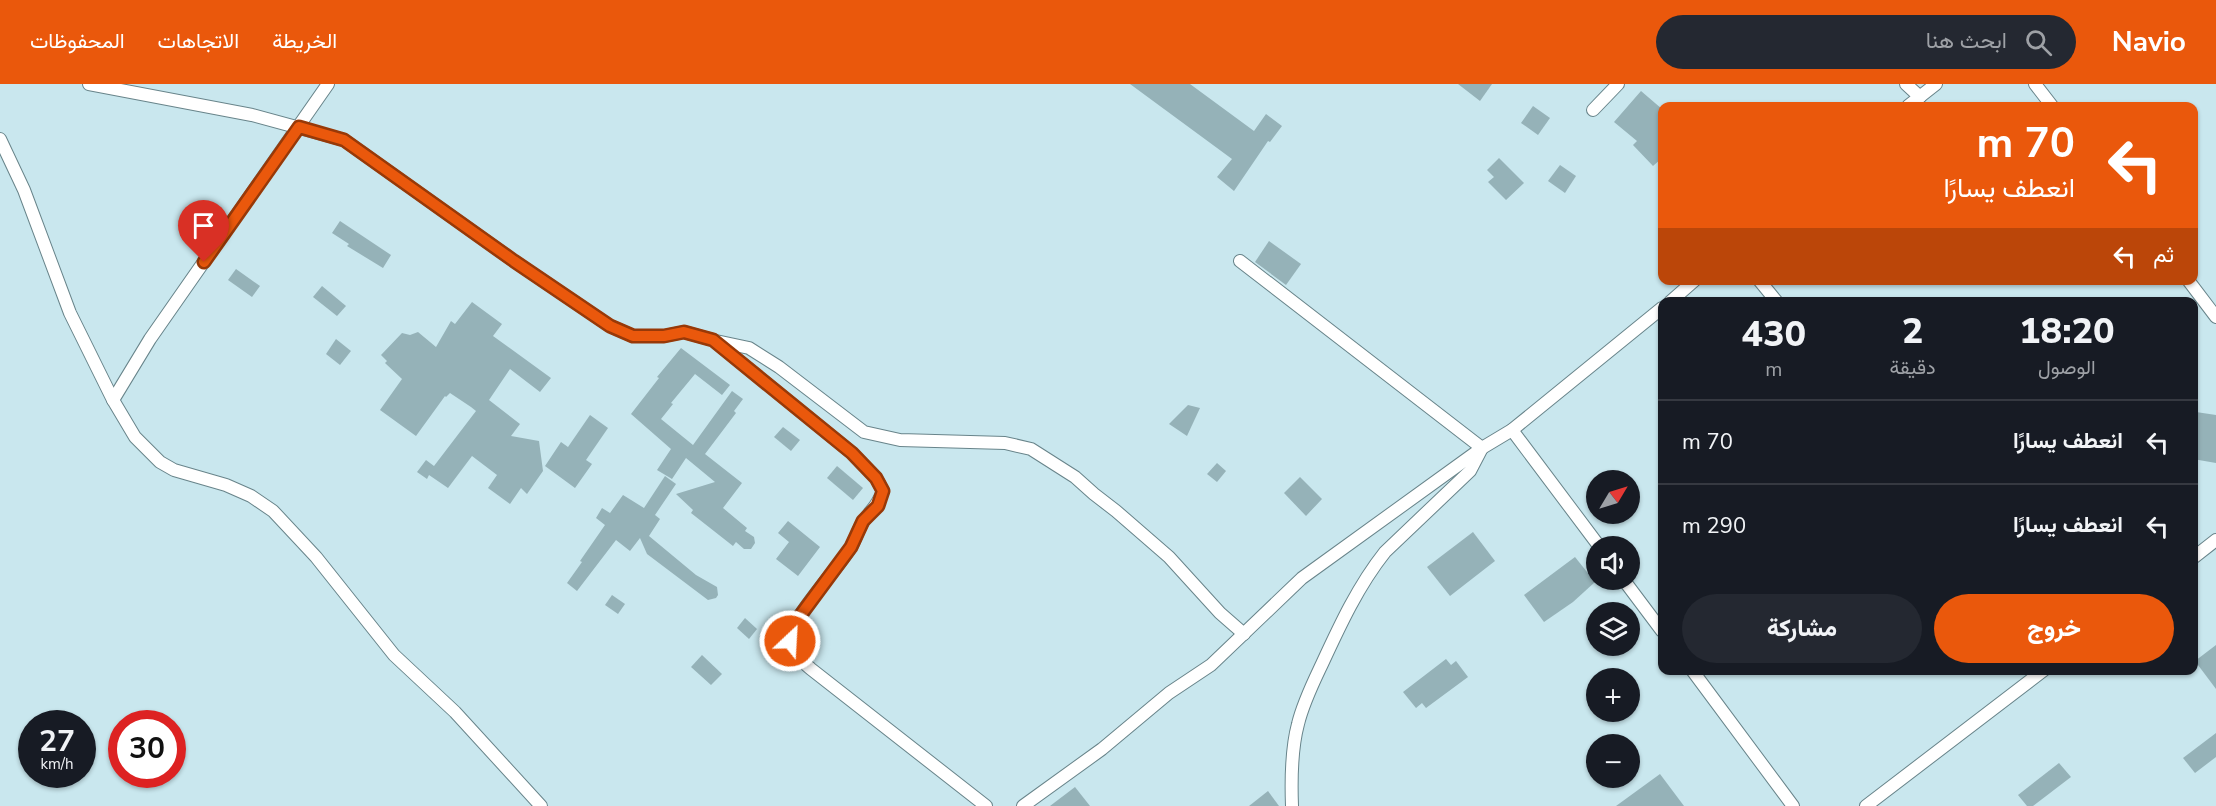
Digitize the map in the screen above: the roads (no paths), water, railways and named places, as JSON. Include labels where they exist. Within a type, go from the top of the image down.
[{"type":"street","points":[[89,84],[252,115],[344,140],[610,326],[633,336],[664,336],[684,332],[749,348],[779,367],[864,432],[900,440],[1005,443],[1031,449],[1075,477],[1169,557],[1220,613],[1244,634]]},
{"type":"street","points":[[113,400],[159,325],[328,84]]},
{"type":"street","points":[[1593,110],[1618,84]]},
{"type":"street","points":[[1905,84],[1920,96]]},
{"type":"street","points":[[1913,102],[1936,84]]},
{"type":"street","points":[[2035,84],[2049,102]]},
{"type":"street","points":[[0,139],[24,190],[70,313],[113,400],[135,437],[160,462],[174,470],[226,485],[251,496],[273,511],[324,566],[394,655],[455,712],[541,806]]},
{"type":"street","points":[[1240,261],[1482,448]]},
{"type":"street","points":[[1676,297],[1689,285]]},
{"type":"street","points":[[1763,285],[1773,297]]},
{"type":"street","points":[[2192,285],[2216,317]]},
{"type":"street","points":[[1023,806],[1102,749],[1169,693],[1211,665],[1302,578],[1482,448],[1512,430],[1658,311]]},
{"type":"street","points":[[713,340],[852,453],[876,478],[883,491],[878,506],[863,521],[851,547],[800,616],[791,635],[793,651],[829,684],[986,806]]},
{"type":"street","points":[[1512,430],[1592,536]]},
{"type":"street","points":[[1292,806],[1293,760],[1298,722],[1315,678],[1349,608],[1384,552],[1470,471],[1482,448]]},
{"type":"street","points":[[2198,554],[2216,540]]},
{"type":"street","points":[[1631,590],[1658,626]]},
{"type":"street","points":[[1696,675],[1793,806]]},
{"type":"street","points":[[1866,806],[2037,675]]}]
